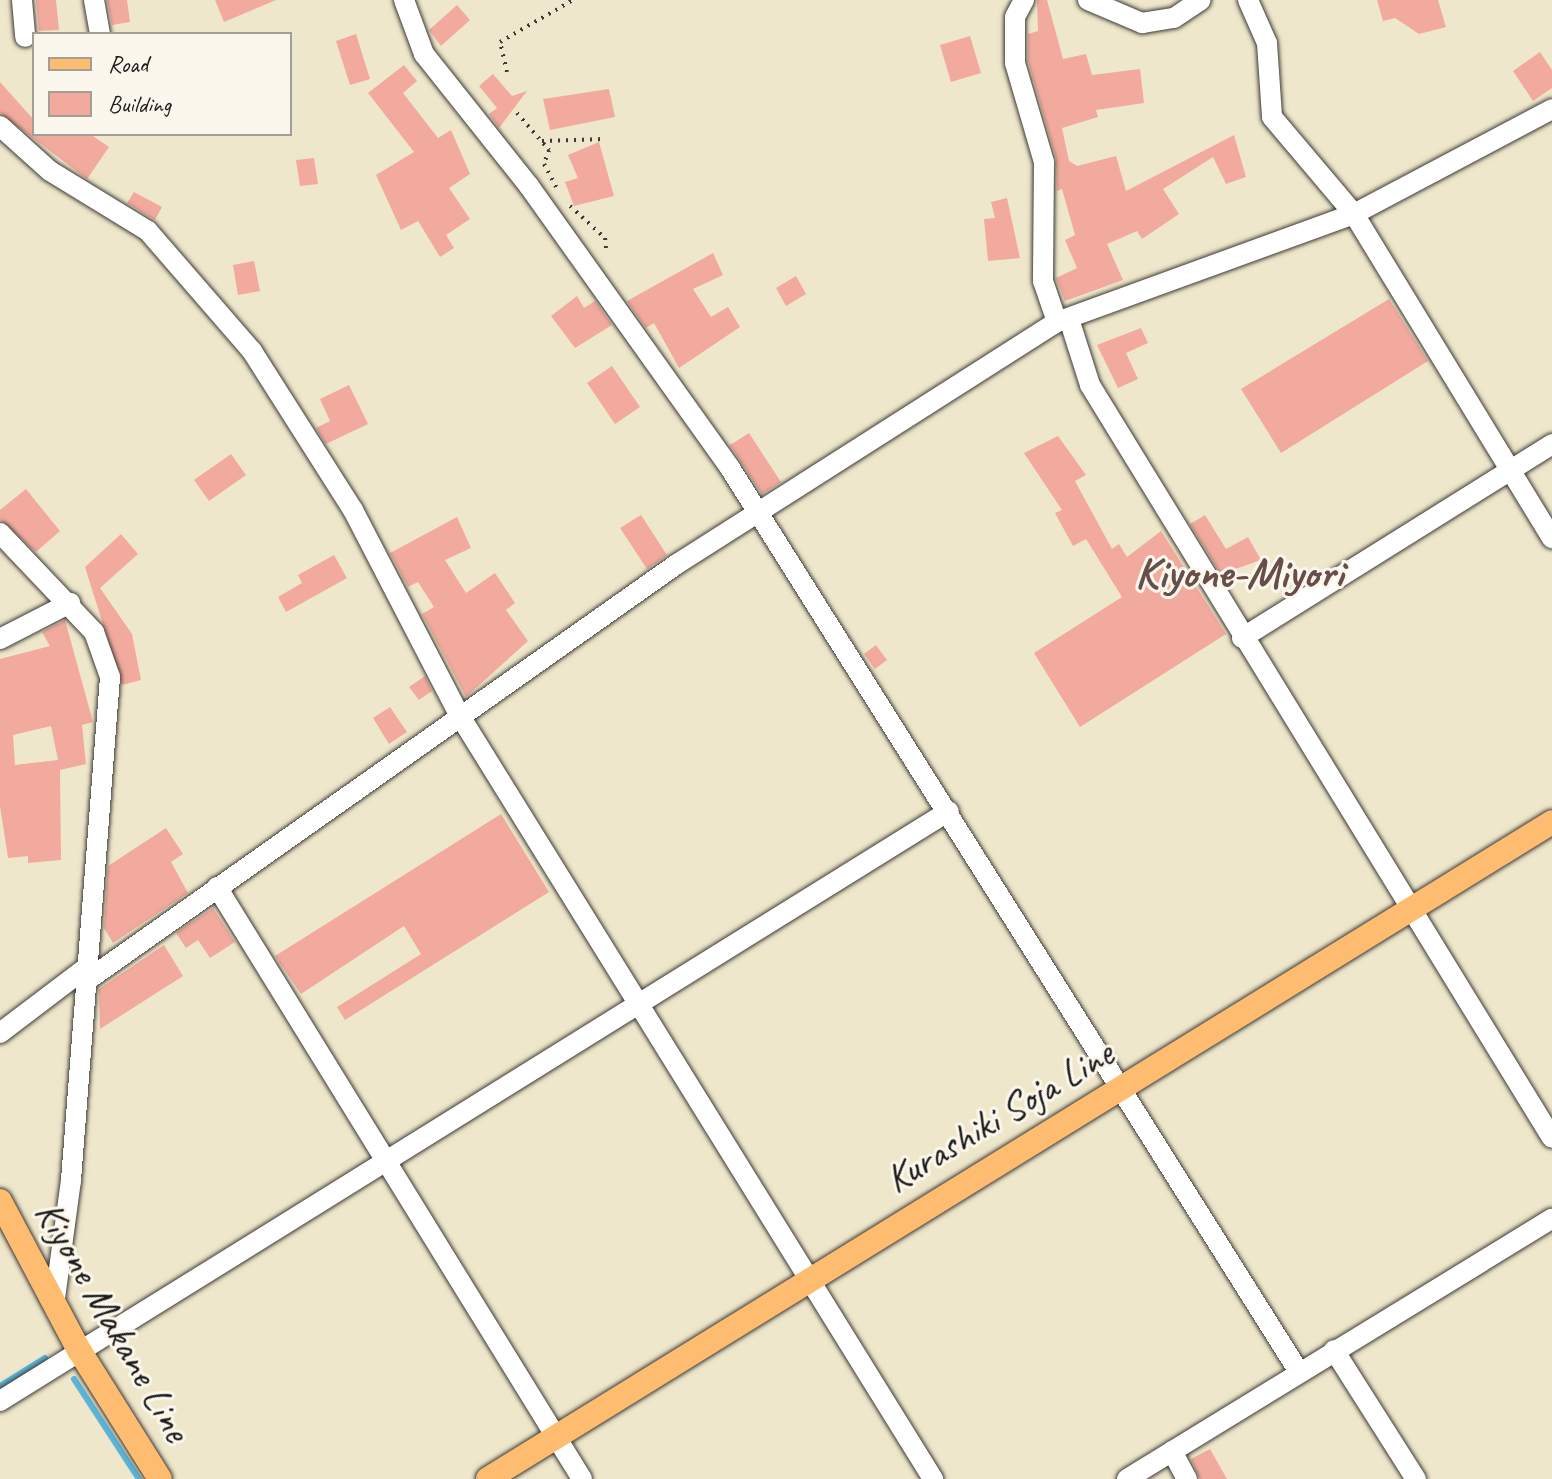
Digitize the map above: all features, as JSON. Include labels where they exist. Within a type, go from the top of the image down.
[{"type":"main road","name":"Kurashiki Soja Line","points":[[488,1479],[807,1277],[1552,822]]},
{"type":"main road","name":"Kiyone Makane Line","points":[[0,1201],[79,1350],[160,1479]]},
{"type":"street","points":[[22,0],[25,37]]},
{"type":"street","points":[[94,0],[100,32]]},
{"type":"street","points":[[404,0],[424,54],[529,186],[759,513],[1299,1372]]},
{"type":"street","points":[[1024,0],[1015,17],[1015,63],[1044,162],[1043,281],[1090,385],[1242,638],[1552,1138]]},
{"type":"street","points":[[1088,0],[1142,23],[1174,18],[1201,0]]},
{"type":"street","points":[[1248,0],[1267,43],[1272,117],[1354,214],[1552,538]]},
{"type":"street","points":[[0,1033],[759,513],[1063,321],[1354,214],[1552,109]]},
{"type":"street","points":[[0,126],[50,171],[148,231],[252,351],[353,510],[460,716],[933,1479]]},
{"type":"street","points":[[1242,638],[1552,444]]},
{"type":"street","points":[[0,533],[70,603],[94,632],[110,677],[87,974],[54,1305]]},
{"type":"street","points":[[0,639],[70,603]]},
{"type":"street","points":[[0,1401],[386,1162],[642,1009],[949,811]]},
{"type":"street","points":[[217,887],[582,1479]]},
{"type":"street","points":[[1127,1479],[1552,1219]]},
{"type":"street","points":[[1334,1350],[1416,1479]]},
{"type":"street","points":[[1172,1451],[1187,1479]]},
{"type":"path","points":[[507,72],[500,42],[573,0]]},
{"type":"path","points":[[517,113],[549,150],[544,164],[529,186]]},
{"type":"path","points":[[542,141],[606,139]]},
{"type":"path","points":[[544,164],[561,197],[605,238],[606,248]]},
{"type":"building","points":[[36,0],[56,0],[59,30],[39,31]]},
{"type":"building","points":[[107,0],[127,0],[130,22],[112,25]]},
{"type":"building","points":[[215,0],[276,0],[224,22]]},
{"type":"building","points":[[1037,0],[1047,0],[1063,59],[1086,54],[1092,75],[1140,69],[1144,103],[1096,110],[1098,117],[1062,128],[1069,161],[1077,166],[1116,156],[1126,191],[1234,135],[1246,177],[1226,184],[1213,157],[1163,189],[1179,214],[1142,239],[1137,231],[1107,244],[1123,280],[1065,301],[1056,278],[1077,268],[1065,240],[1075,235],[1062,189],[1057,191],[1056,158],[1028,61],[1028,34],[1038,31]]},
{"type":"building","points":[[1377,0],[1438,0],[1446,27],[1419,34],[1395,18],[1383,21]]},
{"type":"building","points":[[457,5],[470,20],[441,46],[429,30]]},
{"type":"building","points":[[356,34],[370,79],[350,85],[336,41]]},
{"type":"building","points":[[970,36],[981,73],[951,82],[940,45]]},
{"type":"building","points":[[1540,52],[1552,70],[1552,88],[1533,101],[1513,71]]},
{"type":"building","points":[[404,65],[417,81],[403,93],[438,138],[451,130],[470,174],[449,188],[470,219],[446,235],[454,248],[440,257],[418,221],[401,230],[376,175],[414,152],[368,93]]},
{"type":"building","points":[[493,74],[512,96],[527,91],[499,128],[489,114],[497,108],[479,86]]},
{"type":"building","points":[[0,82],[32,118],[32,136],[93,136],[109,147],[87,179],[0,113]]},
{"type":"building","points":[[609,89],[615,117],[550,130],[543,99]]},
{"type":"building","points":[[599,142],[614,196],[574,206],[565,182],[578,178],[568,155]]},
{"type":"building","points":[[314,158],[318,184],[300,186],[296,160]]},
{"type":"building","points":[[134,192],[162,207],[155,220],[127,203]]},
{"type":"building","points":[[1007,198],[1020,258],[988,261],[984,219],[995,218],[991,202]]},
{"type":"building","points":[[713,253],[723,275],[693,289],[711,317],[728,307],[740,327],[679,368],[654,323],[646,328],[627,301]]},
{"type":"building","points":[[254,261],[260,291],[238,295],[233,265]]},
{"type":"building","points":[[796,276],[806,294],[786,306],[776,288]]},
{"type":"building","points":[[577,296],[584,308],[595,301],[612,325],[575,348],[551,316]]},
{"type":"building","points":[[1389,299],[1428,361],[1281,453],[1241,389]]},
{"type":"building","points":[[1141,328],[1148,343],[1126,353],[1138,379],[1118,388],[1097,345]]},
{"type":"building","points":[[612,366],[640,407],[615,424],[587,383]]},
{"type":"building","points":[[349,385],[368,424],[326,444],[316,428],[330,421],[320,399]]},
{"type":"building","points":[[749,433],[781,482],[762,494],[730,445]]},
{"type":"building","points":[[1058,436],[1086,475],[1075,481],[1112,549],[1119,544],[1127,557],[1161,531],[1226,634],[1080,727],[1034,653],[1122,597],[1086,539],[1073,546],[1055,513],[1062,510],[1024,453]]},
{"type":"building","points":[[231,454],[246,475],[209,501],[194,480]]},
{"type":"building","points":[[26,489],[60,531],[36,552],[0,519],[0,510]]},
{"type":"building","points":[[641,515],[667,555],[647,569],[620,528]]},
{"type":"building","points":[[1205,515],[1226,549],[1248,537],[1261,560],[1221,574],[1190,524]]},
{"type":"building","points":[[457,517],[471,548],[445,560],[466,593],[495,573],[515,603],[506,610],[528,641],[466,697],[422,614],[434,607],[418,582],[408,587],[390,553]]},
{"type":"building","points":[[121,534],[138,554],[100,588],[132,634],[141,680],[122,685],[85,567]]},
{"type":"building","points":[[334,555],[347,578],[286,612],[278,597],[302,583],[298,575]]},
{"type":"building","points":[[65,620],[93,722],[82,725],[86,764],[60,770],[61,860],[28,863],[28,856],[8,858],[0,806],[0,659],[50,646],[42,632]],"holes":[[[51,726],[58,760],[15,765],[13,735]]]},
{"type":"building","points":[[876,645],[887,660],[875,669],[864,654]]},
{"type":"building","points":[[425,676],[432,691],[419,700],[409,687]]},
{"type":"building","points":[[390,707],[407,732],[389,744],[373,718]]},
{"type":"building","points":[[501,814],[549,892],[345,1020],[337,1007],[421,954],[404,926],[301,994],[275,956]]},
{"type":"building","points":[[166,828],[183,854],[171,862],[188,893],[113,943],[104,928],[108,866]]},
{"type":"building","points":[[213,908],[235,942],[210,958],[198,940],[186,948],[176,933]]},
{"type":"building","points":[[164,945],[183,976],[100,1029],[99,989]]},
{"type":"building","points":[[1210,1449],[1227,1479],[1200,1479],[1191,1459]]},
{"type":"waterway","points":[[0,1386],[45,1358]]},
{"type":"waterway","points":[[74,1379],[139,1479]]},
{"type":"district","name":"Kiyone-Miyori","points":[[1239,573]]}]
